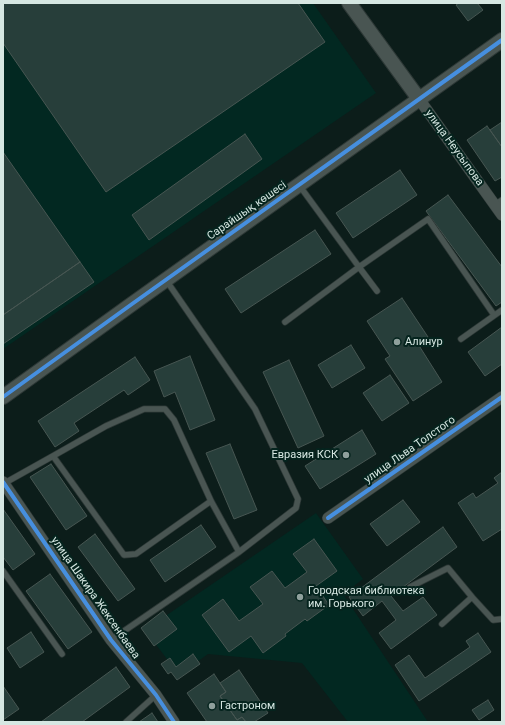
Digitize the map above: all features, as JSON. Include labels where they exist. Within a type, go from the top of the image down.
[{"type":"street","name":"улица Неусыпова","points":[[349,3],[419,99],[498,202],[502,215]]},
{"type":"street","name":"Сарайшық көшесі","points":[[3,398],[502,40]]},
{"type":"street","name":"улица Льва Толстого","points":[[328,518],[502,397]]},
{"type":"street","name":"улица Шакира Жексенбаева","points":[[3,483],[110,640],[156,695],[174,722]]},
{"type":"lane","points":[[299,185],[377,291]]},
{"type":"lane","points":[[285,322],[359,267],[428,219],[494,315]]},
{"type":"lane","points":[[110,640],[239,552],[296,508],[298,499],[254,409],[166,280]]},
{"type":"lane","points":[[461,339],[502,310]]},
{"type":"lane","points":[[3,483],[106,426],[144,409],[165,409],[174,420],[212,502],[239,552]]},
{"type":"lane","points":[[53,456],[124,555],[136,554],[212,502]]},
{"type":"lane","points":[[410,587],[448,568],[493,620],[502,619]]},
{"type":"lane","points":[[3,571],[62,654]]},
{"type":"lane","points":[[442,624],[472,597]]},
{"type":"lane","points":[[126,722],[156,695]]},
{"type":"shaded area","points":[[3,3],[313,3],[376,93],[3,349]]},
{"type":"shaded area","points":[[316,513],[363,579],[343,594],[428,722],[348,722],[302,663],[208,654],[179,675],[145,630]]},
{"type":"building","points":[[3,3],[298,3],[325,42],[106,192],[3,43]]},
{"type":"building","points":[[459,3],[477,3],[483,10],[468,21],[456,5]]},
{"type":"building","points":[[502,122],[502,147],[490,130]]},
{"type":"building","points":[[487,126],[502,147],[502,177],[495,181],[467,140]]},
{"type":"building","points":[[245,134],[262,159],[149,240],[132,215]]},
{"type":"building","points":[[3,152],[80,262],[3,315]]},
{"type":"building","points":[[400,170],[417,195],[353,238],[336,213]]},
{"type":"building","points":[[448,195],[502,267],[502,302],[496,306],[426,211]]},
{"type":"building","points":[[315,230],[331,254],[241,313],[225,289]]},
{"type":"building","points":[[80,262],[94,282],[3,344],[3,315]]},
{"type":"building","points":[[402,298],[428,337],[418,344],[442,382],[413,401],[385,359],[390,356],[367,321]]},
{"type":"building","points":[[502,327],[502,364],[485,376],[468,352]]},
{"type":"building","points":[[351,345],[365,368],[332,388],[318,365]]},
{"type":"building","points":[[190,356],[215,420],[190,430],[175,392],[164,397],[154,371]]},
{"type":"building","points":[[135,357],[150,380],[128,395],[124,390],[74,423],[79,431],[55,447],[38,421]]},
{"type":"building","points":[[289,360],[324,436],[298,448],[263,372]]},
{"type":"building","points":[[390,375],[409,403],[382,421],[363,393]]},
{"type":"building","points":[[362,430],[376,454],[320,489],[305,466]]},
{"type":"building","points":[[230,444],[257,510],[234,519],[206,453]]},
{"type":"building","points":[[51,464],[87,516],[66,530],[30,477]]},
{"type":"building","points":[[502,472],[502,529],[483,541],[458,503],[473,493],[476,498],[498,483],[494,478]]},
{"type":"building","points":[[403,500],[420,522],[387,546],[370,524]]},
{"type":"building","points":[[3,509],[35,554],[13,570],[3,557]]},
{"type":"building","points":[[201,525],[216,547],[165,582],[150,560]]},
{"type":"building","points":[[443,527],[457,547],[391,596],[403,611],[423,597],[437,615],[391,649],[379,633],[396,620],[382,601],[363,616],[349,597]]},
{"type":"building","points":[[95,534],[135,589],[118,601],[78,547]]},
{"type":"building","points":[[314,539],[337,571],[316,586],[329,605],[307,621],[305,619],[285,634],[286,636],[263,653],[251,636],[229,652],[202,615],[223,599],[239,621],[263,604],[250,587],[272,571],[285,588],[307,572],[293,554]]},
{"type":"building","points":[[50,574],[92,632],[68,649],[26,591]]},
{"type":"building","points":[[163,611],[177,629],[154,646],[141,628]]},
{"type":"building","points":[[31,632],[44,652],[20,668],[7,648]]},
{"type":"building","points":[[478,633],[491,652],[419,701],[395,665],[409,655],[425,678],[470,647],[466,641]]},
{"type":"building","points":[[193,654],[200,664],[177,680],[171,672],[168,674],[161,664],[170,658],[176,667]]},
{"type":"building","points":[[116,667],[130,687],[82,722],[41,722]]},
{"type":"building","points":[[239,670],[268,713],[254,722],[246,722],[242,717],[237,720],[220,696],[226,692],[220,683]]},
{"type":"building","name":"Гастроном","points":[[214,674],[226,692],[220,696],[237,720],[242,717],[246,722],[207,722],[187,693]]},
{"type":"building","points":[[3,686],[19,709],[3,720]]},
{"type":"building","points":[[488,700],[494,710],[479,720],[472,710]]},
{"type":"building","points":[[152,713],[158,722],[139,722]]},
{"type":"cycle path","points":[[3,397],[502,40]]},
{"type":"cycle path","points":[[328,518],[502,397]]},
{"type":"cycle path","points":[[3,482],[111,640],[156,695],[174,722]]},
{"type":"place","name":"Алинур","points":[[397,342]]},
{"type":"place","name":"Евразия КСК","points":[[346,455]]},
{"type":"place","name":"Городская библиотека им. Горького","points":[[300,597]]},
{"type":"place","name":"Гастроном","points":[[212,706]]}]
